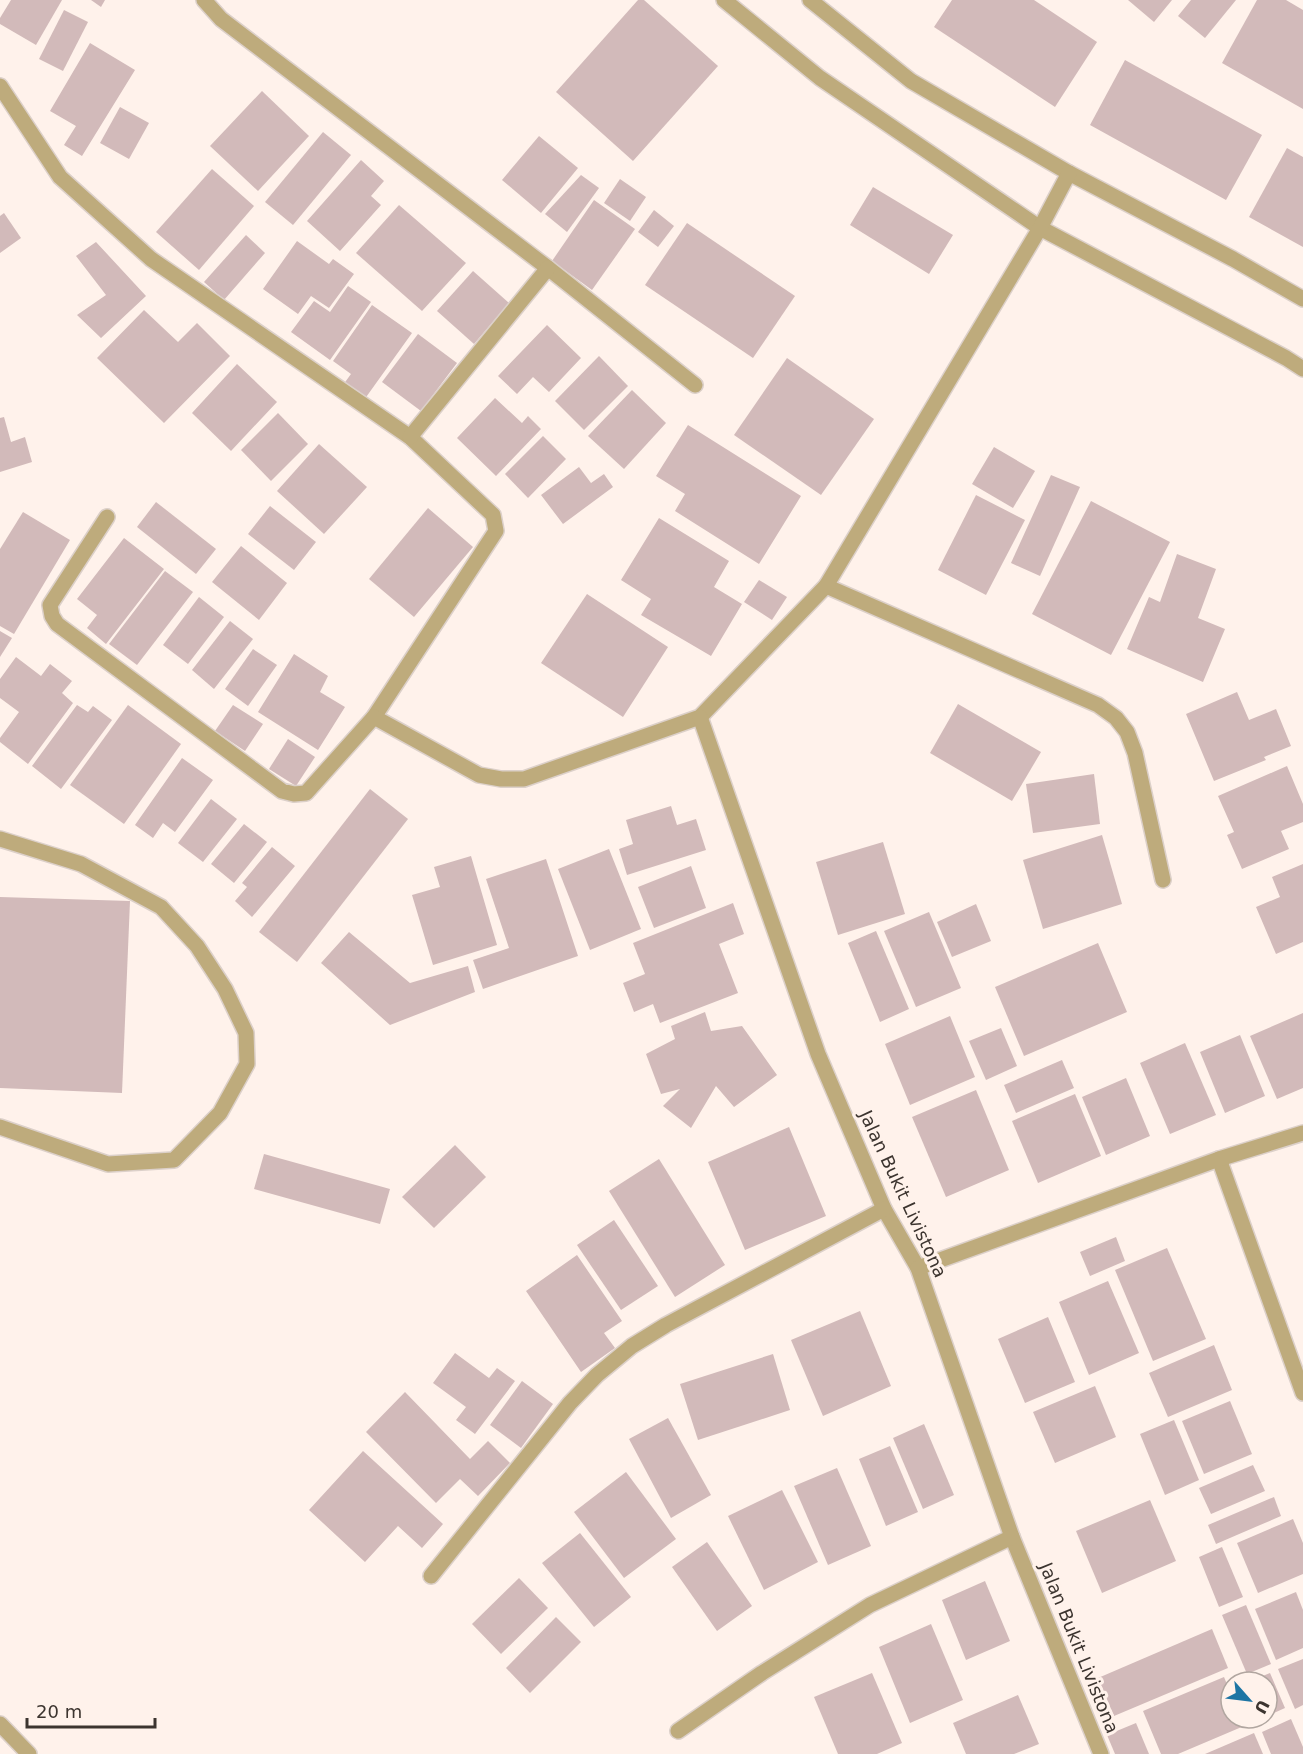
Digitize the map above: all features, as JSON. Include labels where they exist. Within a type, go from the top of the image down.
[{"type":"street","points":[[204,0],[221,19],[548,268],[695,385]]},
{"type":"street","points":[[724,0],[820,78],[1040,228],[1303,369]]},
{"type":"street","points":[[810,0],[911,81],[1069,173],[1233,259],[1303,299]]},
{"type":"street","points":[[0,86],[60,177],[151,259],[410,437],[494,515],[496,531],[374,717],[306,793],[282,791],[57,624],[52,616],[50,605],[107,517]]},
{"type":"street","points":[[374,717],[479,775],[501,779],[525,779],[700,717],[826,586],[1040,228],[1069,173]]},
{"type":"street","points":[[410,437],[548,268]]},
{"type":"street","points":[[826,586],[1098,705],[1116,718],[1127,732],[1135,753],[1163,880]]},
{"type":"street","name":"Jalan Bukit Livistona","points":[[700,717],[818,1054],[884,1209],[918,1268],[1012,1537],[1101,1754]]},
{"type":"street","points":[[0,839],[81,864],[161,907],[197,946],[225,989],[246,1034],[247,1064],[220,1113],[174,1160],[108,1164],[0,1127]]},
{"type":"street","points":[[918,1268],[1219,1159],[1303,1133]]},
{"type":"street","points":[[1219,1159],[1303,1393]]},
{"type":"street","points":[[431,1576],[570,1403],[597,1375],[632,1346],[666,1324],[884,1209]]},
{"type":"street","points":[[678,1731],[762,1673],[870,1605],[1012,1537]]},
{"type":"street","points":[[0,1724],[29,1754]]},
{"type":"building","points":[[11,0],[62,0],[36,45],[0,24],[0,18]]},
{"type":"building","points":[[91,0],[105,0],[101,7]]},
{"type":"building","points":[[638,0],[644,0],[718,66],[633,161],[556,92]]},
{"type":"building","points":[[952,0],[1034,0],[1097,42],[1055,107],[934,27]]},
{"type":"building","points":[[1128,0],[1172,0],[1154,22]]},
{"type":"building","points":[[1191,0],[1236,0],[1205,38],[1178,16]]},
{"type":"building","points":[[1257,0],[1286,0],[1303,10],[1303,109],[1222,63]]},
{"type":"building","points":[[64,10],[88,22],[63,71],[39,59]]},
{"type":"building","points":[[90,43],[135,70],[82,156],[64,145],[76,126],[50,111]]},
{"type":"building","points":[[1125,60],[1262,135],[1226,200],[1090,125]]},
{"type":"building","points":[[262,91],[309,136],[258,191],[210,146]]},
{"type":"building","points":[[120,107],[149,123],[129,159],[100,143]]},
{"type":"building","points":[[323,132],[351,155],[293,225],[265,202]]},
{"type":"building","points":[[539,136],[578,168],[541,213],[502,180]]},
{"type":"building","points":[[1287,148],[1303,157],[1303,247],[1249,217]]},
{"type":"building","points":[[361,160],[384,181],[371,196],[381,205],[340,251],[307,221]]},
{"type":"building","points":[[212,169],[254,206],[199,270],[156,232]]},
{"type":"building","points":[[581,175],[599,188],[567,232],[545,214]]},
{"type":"building","points":[[620,179],[646,197],[630,221],[604,203]]},
{"type":"building","points":[[873,187],[953,235],[929,274],[850,225]]},
{"type":"building","points":[[594,200],[635,229],[592,290],[552,261]]},
{"type":"building","points":[[399,205],[466,263],[422,311],[356,253]]},
{"type":"building","points":[[654,210],[674,226],[658,247],[638,232]]},
{"type":"building","points":[[4,213],[21,238],[0,253],[0,216]]},
{"type":"building","points":[[687,223],[795,296],[753,358],[645,285]]},
{"type":"building","points":[[246,235],[265,253],[224,300],[204,282]]},
{"type":"building","points":[[297,241],[329,264],[333,259],[354,274],[329,308],[311,296],[298,314],[263,289]]},
{"type":"building","points":[[96,242],[146,296],[101,338],[77,315],[106,295],[76,256]]},
{"type":"building","points":[[473,271],[509,303],[474,344],[437,311]]},
{"type":"building","points":[[348,286],[371,302],[330,360],[291,332],[314,301],[330,312]]},
{"type":"building","points":[[372,305],[412,333],[364,400],[343,385],[351,374],[333,361]]},
{"type":"building","points":[[144,310],[178,342],[197,323],[230,356],[164,423],[97,358]]},
{"type":"building","points":[[547,325],[581,358],[549,392],[533,377],[517,394],[498,376]]},
{"type":"building","points":[[418,334],[457,363],[421,411],[382,382]]},
{"type":"building","points":[[599,356],[628,386],[584,430],[555,401]]},
{"type":"building","points":[[787,358],[874,419],[821,495],[734,435]]},
{"type":"building","points":[[237,364],[277,402],[231,451],[192,413]]},
{"type":"building","points":[[632,390],[666,423],[624,469],[588,436]]},
{"type":"building","points":[[495,398],[522,423],[528,416],[541,429],[496,476],[457,438]]},
{"type":"building","points":[[278,413],[308,444],[271,481],[241,450]]},
{"type":"building","points":[[4,417],[11,442],[25,437],[32,462],[0,472],[0,418]]},
{"type":"building","points":[[688,425],[801,496],[759,564],[675,511],[685,494],[656,476]]},
{"type":"building","points":[[543,436],[566,459],[528,498],[505,474]]},
{"type":"building","points":[[319,444],[367,487],[324,534],[277,491]]},
{"type":"building","points":[[994,447],[1035,471],[1013,508],[972,484]]},
{"type":"building","points":[[579,467],[591,483],[604,474],[613,487],[563,524],[541,495]]},
{"type":"building","points":[[1051,475],[1080,487],[1040,576],[1011,563]]},
{"type":"building","points":[[976,495],[1025,520],[986,595],[938,570]]},
{"type":"building","points":[[1091,501],[1170,542],[1111,655],[1032,614]]},
{"type":"building","points":[[156,502],[216,549],[196,574],[137,527]]},
{"type":"building","points":[[270,506],[316,542],[294,570],[248,534]]},
{"type":"building","points":[[428,508],[473,547],[414,617],[369,579]]},
{"type":"building","points":[[23,512],[70,540],[14,634],[0,626],[0,549]]},
{"type":"building","points":[[659,518],[729,561],[714,587],[742,604],[711,656],[641,615],[651,599],[621,580]]},
{"type":"building","points":[[124,538],[164,569],[106,644],[87,628],[97,615],[77,599]]},
{"type":"building","points":[[241,546],[287,583],[259,620],[212,582]]},
{"type":"building","points":[[1177,554],[1216,569],[1198,618],[1225,629],[1203,682],[1127,649],[1149,597],[1160,602]]},
{"type":"building","points":[[165,571],[193,592],[137,665],[109,644]]},
{"type":"building","points":[[759,580],[787,597],[772,620],[744,602]]},
{"type":"building","points":[[587,594],[668,647],[623,717],[541,663]]},
{"type":"building","points":[[199,597],[224,617],[188,664],[163,645]]},
{"type":"building","points":[[230,621],[253,639],[214,689],[192,670]]},
{"type":"building","points":[[0,631],[12,638],[0,657]]},
{"type":"building","points":[[253,649],[277,665],[248,706],[225,689]]},
{"type":"building","points":[[294,654],[328,676],[320,692],[345,707],[318,750],[258,712]]},
{"type":"building","points":[[16,657],[41,676],[50,664],[72,681],[62,693],[73,703],[28,764],[0,742],[0,738],[19,712],[0,698],[0,679]]},
{"type":"building","points":[[1237,692],[1249,720],[1276,709],[1291,746],[1264,757],[1266,760],[1214,781],[1186,714]]},
{"type":"building","points":[[958,704],[1041,752],[1012,801],[930,753]]},
{"type":"building","points":[[77,705],[88,712],[93,706],[112,720],[61,789],[32,766]]},
{"type":"building","points":[[128,705],[181,744],[124,824],[70,785]]},
{"type":"building","points":[[233,705],[263,724],[245,751],[215,731]]},
{"type":"building","points":[[288,739],[315,757],[296,786],[269,769]]},
{"type":"building","points":[[182,758],[213,780],[175,832],[163,823],[153,838],[135,825]]},
{"type":"building","points":[[1287,766],[1303,804],[1303,822],[1281,831],[1289,849],[1242,869],[1227,835],[1234,832],[1218,796]]},
{"type":"building","points":[[1094,774],[1100,824],[1033,833],[1026,784]]},
{"type":"building","points":[[370,789],[408,819],[297,962],[259,932]]},
{"type":"building","points":[[211,799],[237,819],[203,862],[178,843]]},
{"type":"building","points":[[671,806],[677,825],[696,819],[706,850],[627,875],[619,849],[633,844],[626,820]]},
{"type":"building","points":[[244,824],[267,842],[234,883],[211,864]]},
{"type":"building","points":[[1102,835],[1122,904],[1043,929],[1023,860]]},
{"type":"building","points":[[883,842],[905,914],[838,935],[816,862]]},
{"type":"building","points":[[272,847],[295,866],[252,917],[235,901],[247,887],[242,883]]},
{"type":"building","points":[[609,849],[641,929],[590,950],[558,869]]},
{"type":"building","points":[[471,856],[497,945],[433,965],[412,895],[440,887],[434,867]]},
{"type":"building","points":[[546,859],[578,956],[483,989],[473,960],[509,948],[486,879]]},
{"type":"building","points":[[1303,864],[1303,942],[1276,954],[1256,907],[1280,897],[1272,877]]},
{"type":"building","points":[[691,866],[706,908],[654,928],[638,887]]},
{"type":"building","points":[[0,897],[130,901],[122,1093],[0,1088]]},
{"type":"building","points":[[733,903],[744,934],[719,944],[738,993],[660,1023],[653,1004],[634,1012],[623,983],[645,974],[633,943]]},
{"type":"building","points":[[976,904],[991,941],[952,957],[937,922]]},
{"type":"building","points":[[929,912],[961,988],[916,1007],[884,931]]},
{"type":"building","points":[[876,931],[909,1009],[880,1022],[848,943]]},
{"type":"building","points":[[349,932],[410,983],[468,966],[475,992],[390,1025],[321,963]]},
{"type":"building","points":[[1098,943],[1127,1012],[1024,1056],[995,987]]},
{"type":"building","points":[[705,1012],[711,1031],[742,1026],[777,1075],[734,1107],[716,1086],[691,1128],[663,1106],[680,1089],[661,1094],[646,1054],[675,1039],[671,1026]]},
{"type":"building","points":[[1303,1013],[1303,1088],[1277,1099],[1250,1036]]},
{"type":"building","points":[[950,1016],[975,1077],[910,1105],[885,1044]]},
{"type":"building","points":[[1001,1028],[1017,1066],[986,1080],[969,1041]]},
{"type":"building","points":[[1240,1035],[1265,1096],[1225,1113],[1200,1052]]},
{"type":"building","points":[[1185,1043],[1216,1115],[1170,1134],[1140,1063]]},
{"type":"building","points":[[1062,1060],[1074,1088],[1016,1113],[1004,1085]]},
{"type":"building","points":[[1126,1078],[1150,1136],[1106,1155],[1082,1097]]},
{"type":"building","points":[[976,1090],[1009,1170],[946,1197],[912,1117]]},
{"type":"building","points":[[1075,1094],[1101,1156],[1038,1183],[1012,1121]]},
{"type":"building","points":[[789,1127],[826,1216],[745,1250],[708,1162]]},
{"type":"building","points":[[455,1145],[486,1177],[434,1228],[402,1197]]},
{"type":"building","points":[[264,1154],[390,1189],[380,1224],[254,1189]]},
{"type":"building","points":[[659,1159],[725,1265],[675,1297],[609,1191]]},
{"type":"building","points":[[614,1220],[658,1286],[621,1310],[577,1245]]},
{"type":"building","points":[[1116,1237],[1125,1261],[1090,1276],[1080,1252]]},
{"type":"building","points":[[1167,1248],[1206,1339],[1153,1361],[1115,1270]]},
{"type":"building","points":[[577,1255],[622,1321],[604,1333],[615,1348],[581,1372],[526,1291]]},
{"type":"building","points":[[1108,1281],[1139,1353],[1089,1375],[1059,1302]]},
{"type":"building","points":[[860,1311],[891,1386],[823,1416],[791,1340]]},
{"type":"building","points":[[1048,1317],[1075,1382],[1025,1403],[998,1339]]},
{"type":"building","points":[[1214,1345],[1232,1390],[1168,1417],[1149,1373]]},
{"type":"building","points":[[455,1353],[489,1378],[497,1368],[515,1381],[475,1434],[456,1420],[466,1407],[433,1383]]},
{"type":"building","points":[[773,1354],[790,1410],[698,1440],[680,1384]]},
{"type":"building","points":[[522,1381],[553,1404],[521,1448],[490,1425]]},
{"type":"building","points":[[1095,1386],[1116,1437],[1055,1463],[1033,1412]]},
{"type":"building","points":[[405,1392],[470,1459],[488,1441],[510,1463],[478,1496],[460,1479],[436,1503],[366,1432]]},
{"type":"building","points":[[1230,1401],[1252,1454],[1204,1474],[1182,1421]]},
{"type":"building","points":[[668,1418],[711,1495],[671,1518],[629,1439]]},
{"type":"building","points":[[1174,1420],[1199,1480],[1165,1495],[1140,1434]]},
{"type":"building","points":[[924,1424],[954,1495],[923,1509],[893,1438]]},
{"type":"building","points":[[890,1446],[918,1512],[886,1526],[859,1459]]},
{"type":"building","points":[[363,1451],[443,1524],[422,1548],[398,1526],[365,1562],[309,1510]]},
{"type":"building","points":[[1253,1465],[1265,1491],[1211,1514],[1199,1488]]},
{"type":"building","points":[[837,1468],[871,1546],[828,1565],[794,1486]]},
{"type":"building","points":[[626,1472],[676,1539],[624,1578],[574,1512]]},
{"type":"building","points":[[782,1490],[818,1562],[764,1590],[728,1516]]},
{"type":"building","points":[[1274,1497],[1281,1516],[1216,1544],[1208,1525]]},
{"type":"building","points":[[1150,1500],[1176,1561],[1102,1593],[1076,1531]]},
{"type":"building","points":[[1293,1519],[1303,1543],[1303,1574],[1258,1593],[1237,1543]]},
{"type":"building","points":[[580,1533],[631,1597],[594,1627],[542,1563]]},
{"type":"building","points":[[707,1542],[752,1606],[717,1631],[672,1567]]},
{"type":"building","points":[[1222,1547],[1243,1597],[1219,1607],[1199,1557]]},
{"type":"building","points":[[519,1578],[548,1608],[501,1654],[472,1624]]},
{"type":"building","points":[[985,1581],[1010,1641],[966,1660],[942,1600]]},
{"type":"building","points":[[1296,1592],[1303,1610],[1303,1648],[1276,1660],[1255,1609]]},
{"type":"building","points":[[1246,1605],[1271,1664],[1257,1670],[1245,1670],[1222,1615]]},
{"type":"building","points":[[556,1617],[581,1642],[530,1693],[506,1668]]},
{"type":"building","points":[[931,1624],[963,1700],[910,1723],[879,1647]]},
{"type":"building","points":[[1212,1629],[1228,1668],[1114,1716],[1098,1678]]},
{"type":"building","points":[[1303,1659],[1303,1705],[1295,1709],[1278,1669]]},
{"type":"building","points":[[872,1673],[902,1743],[877,1754],[838,1754],[814,1697]]},
{"type":"building","points":[[1219,1679],[1219,1730],[1235,1730],[1178,1754],[1161,1754],[1143,1711]]},
{"type":"building","points":[[1279,1694],[1285,1708],[1279,1711]]},
{"type":"building","points":[[1018,1695],[1039,1744],[1014,1754],[966,1754],[953,1723]]},
{"type":"building","points":[[1291,1719],[1303,1747],[1303,1754],[1271,1754],[1262,1732],[1279,1730],[1279,1724]]},
{"type":"building","points":[[1136,1723],[1149,1754],[1115,1754],[1107,1735]]},
{"type":"building","points":[[1254,1733],[1263,1754],[1205,1754]]}]
